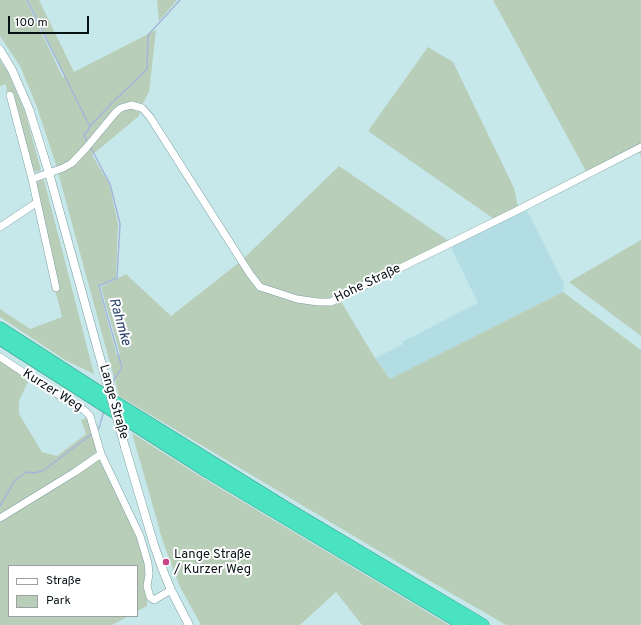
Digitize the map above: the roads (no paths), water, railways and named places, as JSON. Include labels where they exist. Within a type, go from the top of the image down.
[{"type":"highway","points":[[0,328],[208,472],[464,625]]},
{"type":"highway","points":[[0,339],[484,625]]},
{"type":"street","name":"Lange Straße","points":[[0,50],[12,70],[30,109],[50,174],[102,365],[154,545],[171,590],[189,625]]},
{"type":"street","points":[[10,95],[32,180],[56,288]]},
{"type":"street","name":"Hohe Straße","points":[[50,174],[72,163],[92,142],[111,117],[121,108],[131,105],[142,108],[150,117],[250,274],[260,287],[297,299],[331,302],[514,212],[641,147]]},
{"type":"street","points":[[32,180],[50,174]]},
{"type":"street","points":[[0,227],[36,203]]},
{"type":"street","name":"Kurzer Weg","points":[[0,357],[84,410],[90,416],[101,454],[140,536],[148,563],[148,586],[150,597],[154,600],[171,590]]},
{"type":"street","points":[[0,518],[75,472],[101,454]]},
{"type":"waterway","name":"Rahmke","points":[[27,0],[90,127],[84,135],[88,143]]},
{"type":"waterway","points":[[90,126],[147,69],[148,35],[180,0]]},
{"type":"waterway","name":"Rahmke","points":[[90,146],[110,184],[120,224],[117,278],[99,286],[122,368],[114,379],[112,388]]},
{"type":"waterway","name":"Rahmke","points":[[96,431],[99,428],[104,411]]},
{"type":"waterway","name":"Rahmke","points":[[0,506],[15,480],[27,472],[35,473],[44,470],[93,433]]},
{"type":"place","name":"Lange Straße / Kurzer Weg","points":[[166,562]]}]
